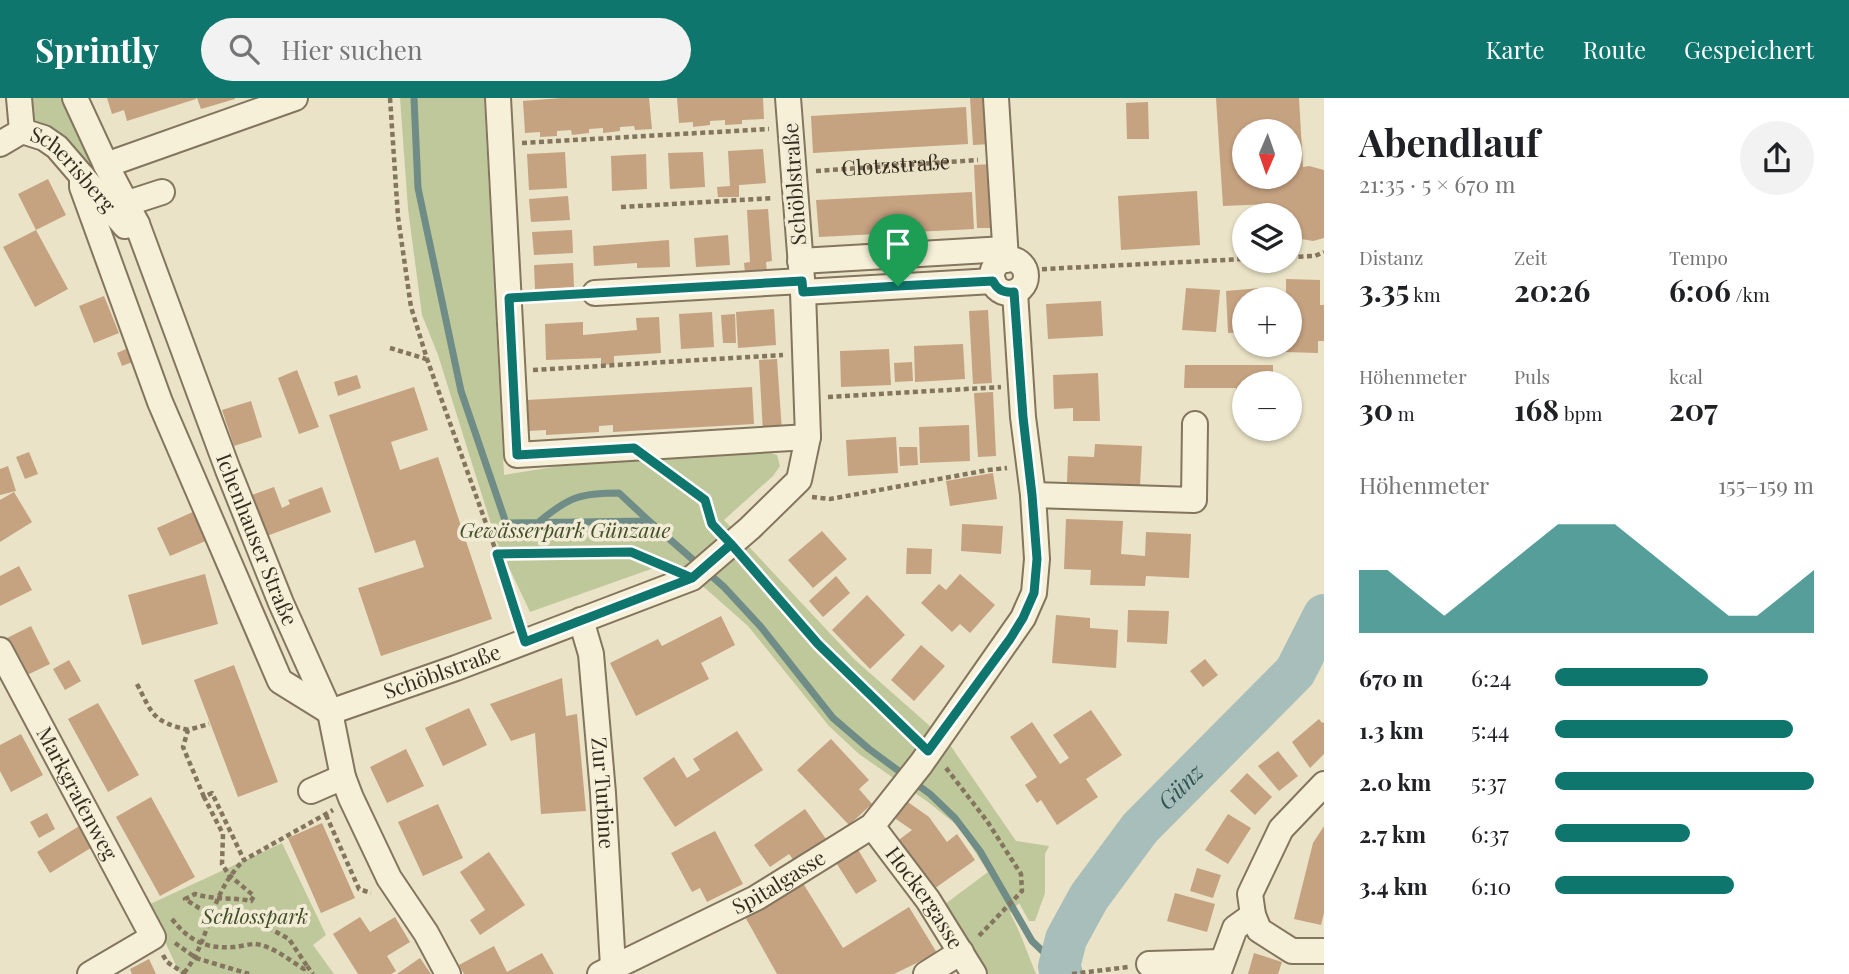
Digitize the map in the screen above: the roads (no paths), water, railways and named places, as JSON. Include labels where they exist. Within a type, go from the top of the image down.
[{"type":"street","points":[[19,98],[22,131]]},
{"type":"street","name":"Ichenhauser Straße","points":[[75,98],[106,165],[133,214],[228,470],[281,603],[330,712],[347,787],[389,877],[426,933],[448,974]]},
{"type":"street","points":[[106,165],[295,98]]},
{"type":"street","points":[[498,98],[517,455],[808,437]]},
{"type":"street","name":"Schöblstraße","points":[[330,712],[692,578],[750,528],[799,480],[808,437],[802,278],[788,98]]},
{"type":"street","points":[[996,98],[1009,270]]},
{"type":"street","name":"Scherisberg","points":[[0,144],[22,131],[44,138],[57,147],[125,226],[133,214]]},
{"type":"street","points":[[82,176],[82,187],[160,402],[280,681],[330,712]]},
{"type":"street","points":[[133,214],[162,192]]},
{"type":"street","points":[[595,293],[802,278],[1009,270]]},
{"type":"street","points":[[802,278],[1009,270]]},
{"type":"street","name":"Spitalgasse","points":[[606,970],[756,898],[872,826],[925,758],[1010,639],[1034,593],[1037,559],[1009,270]]},
{"type":"street","points":[[1032,495],[1194,500],[1195,424]]},
{"type":"street","name":"Zur Turbine","points":[[581,620],[591,654],[603,793],[606,970]]},
{"type":"street","name":"Markgrafenweg","points":[[0,650],[163,938],[90,974]]},
{"type":"street","points":[[1324,784],[1281,829],[1250,894],[1253,915],[1259,930],[1289,963],[1324,951]]},
{"type":"street","points":[[311,791],[347,787]]},
{"type":"street","name":"Hockergasse","points":[[872,826],[928,900],[974,974]]},
{"type":"street","points":[[1149,964],[1219,968],[1235,928],[1253,915]]},
{"type":"street","points":[[926,974],[961,952]]},
{"type":"waterway","points":[[414,98],[418,188],[461,391],[506,523],[649,521],[724,587],[761,627],[833,718],[869,749],[930,794],[955,818],[980,851],[1032,941],[1059,967]]},
{"type":"waterway","points":[[540,521],[559,506],[576,498],[619,493],[649,521]]},
{"type":"waterway","name":"Günz","points":[[1062,974],[1059,967],[1066,939],[1089,897],[1140,828],[1295,672],[1324,615]]},
{"type":"park label","name":"Gewässerpark Günzaue","points":[[565,531]]},
{"type":"park label","name":"Schlosspark","points":[[255,917]]}]
